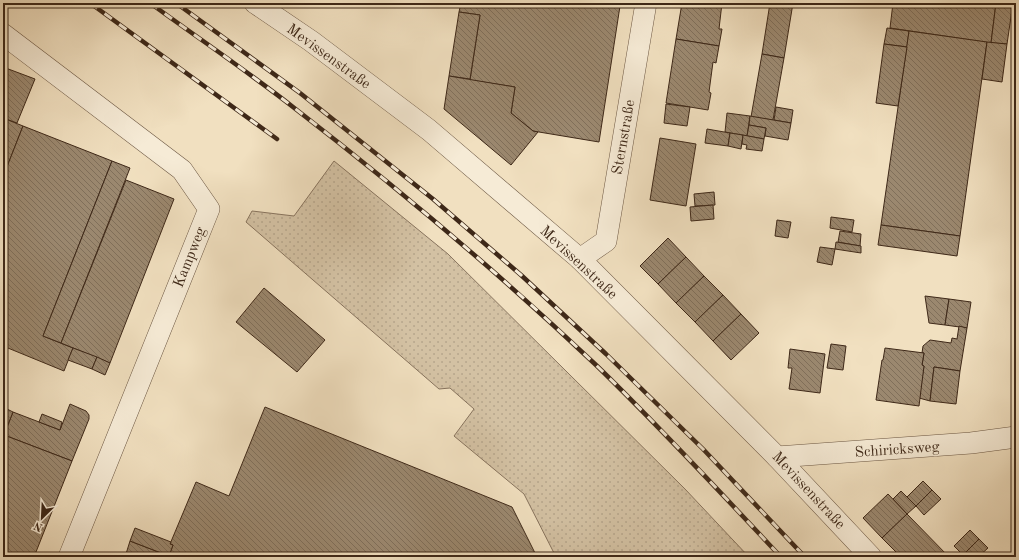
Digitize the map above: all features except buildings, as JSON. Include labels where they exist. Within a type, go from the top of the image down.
[{"type":"street","name":"Mevissenstraße","points":[[255,3],[311,41],[429,130],[580,259],[777,457],[871,557]]},
{"type":"street","name":"Sternstraße","points":[[580,259],[606,241],[646,3]]},
{"type":"street","name":"Kampweg","points":[[3,34],[182,170],[208,209],[69,557]]},
{"type":"street","name":"Schiricksweg","points":[[777,457],[971,443],[1016,437]]},
{"type":"shaded area","points":[[334,161],[448,254],[685,489],[749,557],[556,557],[524,494],[454,436],[474,409],[450,388],[439,389],[246,222],[252,211],[294,216]]},
{"type":"railway","points":[[90,3],[277,139]]},
{"type":"railway","points":[[150,3],[293,107],[410,200],[486,265],[560,331],[620,388],[781,557]]},
{"type":"railway","points":[[176,3],[300,93],[433,199],[521,275],[606,354],[703,449],[805,557]]}]
